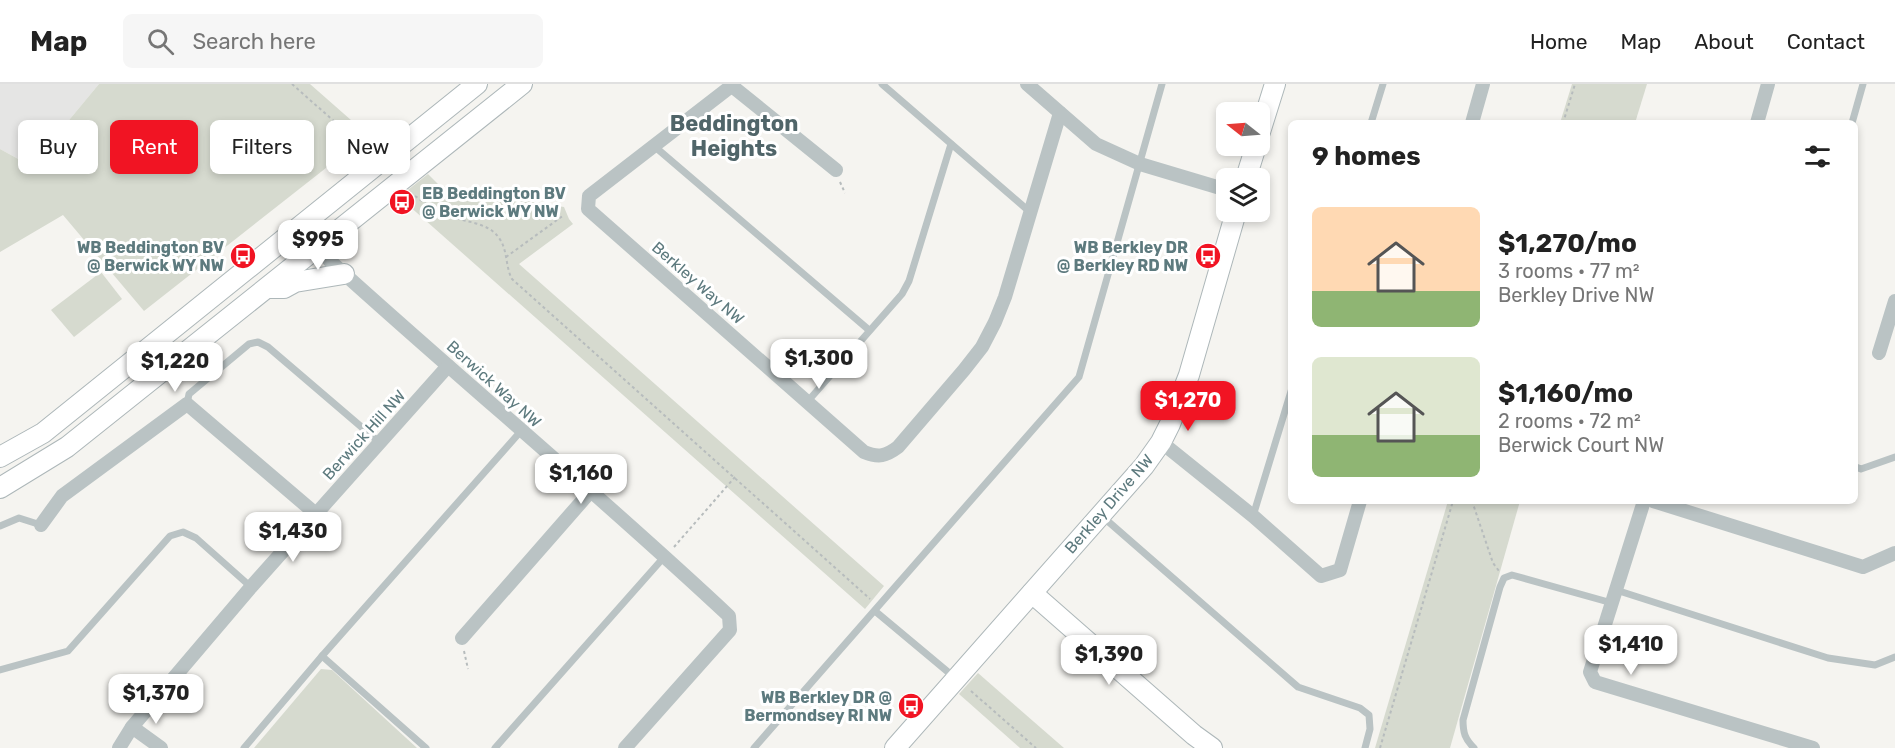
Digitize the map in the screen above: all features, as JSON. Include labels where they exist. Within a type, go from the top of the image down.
[{"type":"main road","points":[[0,458],[43,432],[477,84]]},
{"type":"main road","points":[[0,488],[67,447],[522,84]]},
{"type":"main road","points":[[1269,102],[1275,84]]},
{"type":"main road","name":"Berkley Drive NW","points":[[895,748],[1144,466],[1161,442],[1189,375],[1233,222]]},
{"type":"main road","points":[[266,288],[284,288],[295,282],[344,274]]},
{"type":"main road","points":[[1032,593],[1194,735],[1212,748]]},
{"type":"street","points":[[1027,84],[1096,144],[1140,164],[1216,187]]},
{"type":"street","points":[[1473,120],[1483,84]]},
{"type":"street","points":[[1758,120],[1768,84]]},
{"type":"street","points":[[733,85],[836,170]]},
{"type":"street","name":"Berkley Way NW","points":[[733,85],[589,196],[588,209],[864,452],[875,456],[886,455],[898,447],[982,347],[1005,297],[1060,113]]},
{"type":"street","name":"Berwick Way NW","points":[[303,224],[329,260],[344,274],[590,492],[666,556],[729,616],[730,630],[625,748]]},
{"type":"street","points":[[1879,353],[1895,301]]},
{"type":"street","name":"Berwick Hill NW","points":[[119,748],[132,727],[251,587],[448,366]]},
{"type":"street","points":[[41,525],[62,496],[187,404],[316,514]]},
{"type":"street","points":[[1161,442],[1253,516],[1321,576],[1340,570],[1359,504]]},
{"type":"street","points":[[462,638],[590,492]]},
{"type":"street","points":[[1643,504],[1590,672],[1595,682],[1813,748]]},
{"type":"street","points":[[1663,504],[1863,567],[1895,554]]},
{"type":"street","points":[[132,727],[161,748]]},
{"type":"lane","points":[[882,84],[1030,213]]},
{"type":"lane","points":[[754,748],[1079,377],[1162,84]]},
{"type":"lane","points":[[1372,120],[1383,84]]},
{"type":"lane","points":[[1853,120],[1863,84]]},
{"type":"lane","points":[[808,401],[902,294],[909,280],[951,144]]},
{"type":"lane","points":[[654,146],[869,330]]},
{"type":"lane","points":[[187,404],[189,394],[249,344],[258,342],[268,347],[380,442]]},
{"type":"lane","points":[[1253,516],[1288,401]]},
{"type":"lane","points":[[244,748],[322,656],[521,431]]},
{"type":"lane","points":[[1858,468],[1861,469],[1895,457]]},
{"type":"lane","points":[[1100,515],[1298,687],[1360,708],[1369,716],[1370,729],[1365,748]]},
{"type":"lane","points":[[0,526],[19,518],[41,525]]},
{"type":"lane","points":[[0,670],[68,651],[170,536],[183,532],[196,538],[251,587]]},
{"type":"lane","points":[[495,748],[666,556]]},
{"type":"lane","points":[[1474,748],[1466,741],[1463,720],[1500,587],[1504,578],[1512,575],[1614,596],[1828,658],[1875,665],[1895,657]]},
{"type":"lane","points":[[877,609],[956,678]]},
{"type":"lane","points":[[322,656],[426,748]]},
{"type":"path","points":[[292,84],[333,120]]},
{"type":"path","points":[[1564,120],[1575,84]]},
{"type":"path","points":[[415,196],[443,214],[491,230],[500,239],[512,279],[735,477],[877,609]]},
{"type":"path","points":[[506,257],[564,215]]},
{"type":"path","points":[[666,556],[735,477]]},
{"type":"path","points":[[1380,748],[1452,504]]},
{"type":"path","points":[[1473,504],[1493,563],[1504,578]]},
{"type":"path","points":[[462,638],[468,669]]},
{"type":"path","points":[[971,691],[1036,748]]},
{"type":"shaded area","points":[[0,84],[99,84],[69,120],[18,120],[18,159],[0,149]]},
{"type":"shaded area","points":[[99,84],[310,84],[351,120],[326,120],[326,168],[144,311],[63,215],[0,252],[0,149],[18,159],[18,174],[98,174],[98,120],[69,120]]},
{"type":"shaded area","points":[[1572,84],[1647,84],[1636,120],[1561,120]]},
{"type":"shaded area","points":[[428,174],[440,186],[564,207],[573,224],[519,264],[884,586],[865,609],[399,197]]},
{"type":"shaded area","points":[[101,272],[122,299],[74,337],[51,310]]},
{"type":"shaded area","points":[[1447,504],[1519,504],[1450,748],[1375,748]]},
{"type":"shaded area","points":[[321,669],[332,670],[417,748],[254,748]]},
{"type":"shaded area","points":[[978,673],[1064,748],[1020,748],[959,694]]},
{"type":"place","name":"EB Beddington BV @ Berwick WY NW","points":[[402,202]]},
{"type":"place","name":"WB Beddington BV @ Berwick WY NW","points":[[243,256]]},
{"type":"place","name":"WB Berkley DR @ Berkley RD NW","points":[[1208,256]]},
{"type":"place","name":"WB Berkley DR @ Bermondsey RI NW","points":[[911,706]]},
{"type":"district","name":"Beddington Heights","points":[[734,136]]}]
